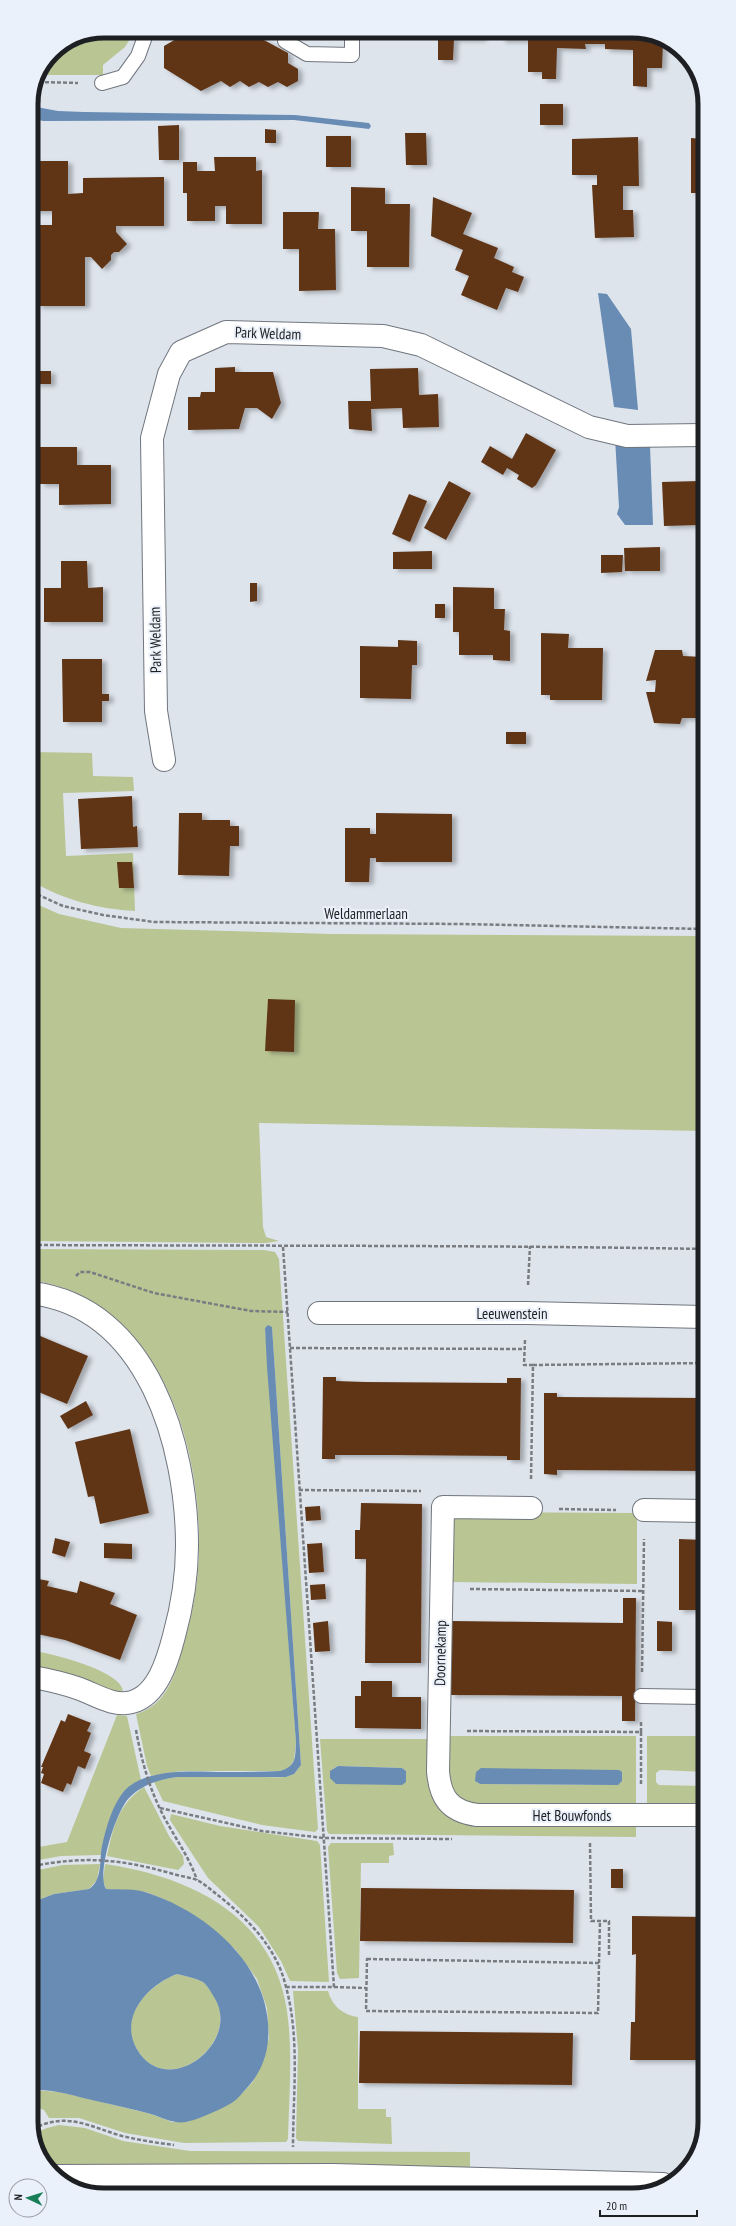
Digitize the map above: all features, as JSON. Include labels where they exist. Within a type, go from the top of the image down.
[{"type":"street","name":"Park Weldam","points":[[164,760],[156,711],[152,438],[169,374],[181,352],[226,332],[384,336],[421,345],[589,427],[626,436],[698,435]]},
{"type":"street","points":[[38,1294],[60,1299],[98,1319],[111,1329],[134,1354],[149,1378],[163,1410],[174,1444],[182,1479],[186,1514],[187,1548],[185,1582],[179,1615],[161,1672],[147,1693],[130,1702],[112,1701],[57,1681],[38,1678]]},
{"type":"street","name":"Leeuwenstein","points":[[319,1313],[527,1312],[698,1317]]},
{"type":"street","points":[[444,1507],[531,1508]]},
{"type":"street","name":"Doornekamp","points":[[444,1507],[438,1732],[439,1785],[444,1797]]},
{"type":"street","points":[[644,1510],[698,1511]]},
{"type":"street","name":"Het Bouwfonds","points":[[444,1797],[453,1807],[464,1813],[477,1815],[698,1815]]},
{"type":"street","points":[[66,2176],[294,2176],[655,2184]]},
{"type":"lane","points":[[102,83],[123,77],[138,56],[144,38]]},
{"type":"lane","points":[[285,41],[307,54],[352,55],[352,38]]},
{"type":"lane","points":[[641,1696],[698,1697]]},
{"type":"path","points":[[42,82],[102,83]]},
{"type":"path","name":"Weldammerlaan","points":[[38,895],[63,906],[103,915],[154,922],[462,924],[698,929]]},
{"type":"path","points":[[38,1245],[283,1247],[530,1246],[698,1249]]},
{"type":"path","points":[[530,1246],[524,1365],[698,1363]]},
{"type":"path","points":[[283,1247],[334,1987]]},
{"type":"path","points":[[60,1299],[80,1272],[90,1272],[154,1294],[251,1311],[319,1313]]},
{"type":"path","points":[[290,1348],[525,1349]]},
{"type":"path","points":[[533,1365],[531,1508],[644,1510],[641,1815]]},
{"type":"path","points":[[300,1490],[444,1492],[444,1507]]},
{"type":"path","points":[[442,1588],[643,1591]]},
{"type":"path","points":[[130,1702],[143,1767],[160,1808],[189,1858],[197,1880]]},
{"type":"path","points":[[438,1732],[641,1732]]},
{"type":"path","points":[[160,1808],[262,1831],[324,1838],[457,1839]]},
{"type":"path","points":[[582,1840],[590,1840],[591,1921],[609,1921],[609,1957]]},
{"type":"path","points":[[38,1865],[62,1860],[96,1859],[119,1862],[197,1880],[232,1906],[262,1937],[277,1962],[286,1987],[294,2044],[294,2176]]},
{"type":"path","points":[[599,1963],[367,1959],[366,2011],[598,2013],[600,1921]]},
{"type":"path","points":[[286,1987],[366,1988]]},
{"type":"path","points":[[38,2126],[43,2124],[73,2121],[89,2124],[134,2139],[178,2146]]},
{"type":"path","points":[[286,2146],[301,2146]]},
{"type":"green space","points":[[131,38],[125,47],[103,65],[103,75],[45,75],[57,57],[67,49],[79,43],[91,39]]},
{"type":"green space","points":[[38,752],[92,753],[93,776],[133,777],[134,791],[63,793],[66,856],[133,853],[135,911],[95,906],[38,884]]},
{"type":"green space","points":[[38,905],[59,914],[121,928],[332,934],[698,936],[698,1131],[259,1123],[263,1227],[266,1237],[279,1241],[266,1243],[38,1241]]},
{"type":"green space","points":[[38,1249],[264,1250],[275,1252],[279,1259],[318,1829],[315,1832],[262,1825],[163,1801],[154,1782],[169,1778],[202,1775],[286,1777],[294,1774],[301,1765],[272,1327],[265,1328],[296,1742],[294,1760],[289,1768],[280,1771],[182,1771],[151,1776],[147,1766],[136,1714],[147,1710],[156,1703],[169,1686],[178,1665],[190,1620],[197,1584],[199,1560],[197,1506],[191,1463],[180,1420],[163,1380],[140,1344],[111,1314],[75,1292],[38,1282]]},
{"type":"green space","points":[[450,1512],[637,1513],[637,1584],[450,1582]]},
{"type":"green space","points":[[38,1652],[69,1659],[99,1670],[119,1684],[123,1691],[118,1692],[68,1674],[38,1667]]},
{"type":"green space","points":[[117,1715],[127,1716],[141,1780],[125,1791],[102,1848],[101,1855],[61,1856],[38,1860],[38,1847],[67,1842]]},
{"type":"green space","points":[[449,1736],[636,1736],[636,1806],[468,1804],[455,1795],[448,1780]],"holes":[[[475,1781],[618,1785],[480,1784]]]},
{"type":"green space","points":[[647,1736],[698,1736],[698,1772],[660,1770],[656,1773],[656,1782],[659,1785],[698,1786],[698,1807],[647,1807]]},
{"type":"green space","points":[[320,1739],[428,1739],[441,1806],[636,1823],[636,1837],[329,1834],[327,1831]],"holes":[[[338,1766],[402,1768],[406,1771],[406,1782],[333,1769]]]},
{"type":"green space","points":[[144,1787],[169,1836],[183,1856],[184,1864],[178,1870],[107,1856],[114,1826],[122,1809],[135,1794]]},
{"type":"green space","points":[[171,1814],[220,1826],[317,1841],[320,1845],[329,1982],[290,1981],[281,1961],[259,1927],[208,1878],[170,1820]]},
{"type":"green space","points":[[331,1843],[393,1843],[394,1855],[389,1856],[389,1863],[361,1863],[359,1978],[340,1979],[337,1973],[328,1847]]},
{"type":"green space","points":[[100,1864],[97,1880],[89,1889],[54,1894],[38,1900],[38,1870],[63,1865]]},
{"type":"green space","points":[[105,1864],[137,1870],[168,1879],[197,1891],[223,1906],[246,1926],[265,1949],[279,1978],[287,2011],[289,2027],[290,2075],[288,2139],[286,2142],[184,2143],[125,2133],[79,2118],[49,2118],[44,2110],[38,2108],[38,2090],[60,2092],[151,2114],[172,2122],[187,2122],[234,2101],[252,2083],[258,2071],[269,2038],[267,2008],[257,1979],[235,1949],[199,1919],[161,1898],[146,1892],[106,1889],[103,1881]]},
{"type":"green space","points":[[177,1974],[203,1982],[214,1996],[220,2013],[219,2030],[211,2045],[200,2058],[185,2066],[169,2069],[154,2066],[140,2054],[133,2041],[131,2029],[132,2017],[137,2006],[154,1987]]},
{"type":"green space","points":[[293,1991],[328,1991],[332,2001],[339,2009],[343,2012],[358,2017],[358,2109],[386,2109],[386,2117],[391,2117],[392,2144],[298,2141],[296,2138],[298,2050]]},
{"type":"green space","points":[[59,2125],[85,2128],[123,2141],[190,2151],[470,2152],[470,2167],[54,2164],[47,2155],[40,2139],[39,2131]]},
{"type":"water","points":[[38,107],[58,111],[84,112],[295,115],[369,123],[371,126],[369,129],[294,120],[38,120]]},
{"type":"water","points":[[598,293],[607,294],[631,329],[638,410],[614,407]]},
{"type":"water","points":[[615,438],[650,446],[653,525],[625,525],[617,514],[619,507]]},
{"type":"water","points":[[268,1325],[272,1327],[301,1765],[294,1774],[286,1777],[177,1777],[164,1779],[145,1786],[134,1793],[124,1805],[113,1829],[105,1857],[104,1881],[106,1889],[143,1891],[169,1901],[190,1912],[210,1926],[228,1942],[243,1959],[255,1979],[264,2000],[268,2023],[267,2050],[261,2066],[252,2082],[237,2099],[229,2104],[197,2119],[186,2122],[177,2122],[144,2112],[64,2093],[38,2090],[38,1900],[54,1894],[89,1889],[93,1885],[97,1880],[100,1869],[102,1846],[113,1810],[120,1796],[125,1790],[135,1783],[146,1777],[173,1772],[280,1771],[290,1766],[294,1760],[296,1742],[265,1328]],"holes":[[[177,1974],[203,1982],[214,1997],[220,2014],[219,2031],[211,2046],[200,2058],[185,2066],[169,2069],[154,2066],[140,2054],[133,2042],[131,2029],[133,2017],[138,2006],[154,1987]]]},
{"type":"water","points":[[338,1766],[402,1768],[406,1771],[406,1782],[402,1785],[336,1784],[330,1778],[330,1771]]},
{"type":"water","points":[[481,1768],[619,1770],[622,1772],[622,1781],[618,1785],[480,1784],[475,1781],[476,1772]]},
{"type":"building","points":[[178,38],[260,38],[288,53],[288,63],[298,69],[298,81],[287,87],[278,82],[268,87],[259,82],[249,87],[240,81],[230,87],[221,81],[201,91],[164,68],[164,46]]},
{"type":"building","points":[[438,38],[482,38],[454,39],[453,60],[438,60]]},
{"type":"building","points":[[501,38],[645,39],[663,46],[662,68],[647,68],[647,87],[633,86],[633,50],[605,49],[605,44],[585,44],[586,49],[557,48],[556,79],[542,79],[542,72],[528,72],[528,40],[501,40]]},
{"type":"building","points":[[540,104],[563,104],[563,125],[540,125]]},
{"type":"building","points":[[179,125],[179,160],[159,160],[158,126]]},
{"type":"building","points":[[265,129],[276,130],[276,143],[265,143]]},
{"type":"building","points":[[405,133],[426,133],[427,165],[406,165]]},
{"type":"building","points":[[326,136],[351,136],[351,167],[326,167]]},
{"type":"building","points":[[638,137],[639,186],[623,186],[623,210],[633,210],[634,237],[595,238],[592,185],[597,185],[597,175],[572,175],[572,139]]},
{"type":"building","points":[[691,138],[698,139],[698,193],[691,193]]},
{"type":"building","points":[[214,157],[256,157],[256,171],[262,170],[262,224],[226,224],[226,206],[215,206],[215,221],[187,221],[187,193],[183,193],[183,162],[197,162],[197,171],[215,171]]},
{"type":"building","points":[[38,161],[68,161],[68,194],[83,193],[83,178],[164,177],[164,226],[116,226],[116,232],[127,244],[119,252],[114,252],[111,255],[111,260],[102,269],[91,257],[85,257],[85,306],[38,306],[38,225],[52,225],[52,211],[38,211]]},
{"type":"building","points":[[351,187],[385,188],[385,204],[410,204],[409,267],[367,267],[367,231],[351,231]]},
{"type":"building","points":[[433,197],[472,213],[463,234],[498,248],[494,258],[514,267],[512,272],[524,277],[518,292],[506,288],[497,310],[461,295],[469,276],[455,270],[463,250],[431,236]]},
{"type":"building","points":[[283,212],[319,212],[318,229],[335,229],[336,290],[299,291],[299,249],[283,249]]},
{"type":"building","points":[[235,367],[235,372],[273,372],[281,403],[272,419],[257,408],[245,408],[239,429],[188,430],[188,397],[200,397],[201,392],[215,392],[215,368]]},
{"type":"building","points":[[418,368],[419,395],[438,394],[439,427],[403,428],[402,408],[371,409],[372,431],[349,429],[348,401],[371,401],[370,369]]},
{"type":"building","points":[[38,371],[51,371],[51,384],[38,384]]},
{"type":"building","points":[[526,433],[556,450],[536,485],[532,488],[517,479],[519,475],[507,468],[503,475],[481,462],[490,446],[512,459]]},
{"type":"building","points":[[40,447],[77,447],[77,465],[111,465],[111,504],[59,505],[59,484],[40,484]]},
{"type":"building","points":[[449,481],[471,493],[446,540],[424,528]]},
{"type":"building","points":[[698,481],[698,525],[664,526],[662,482]]},
{"type":"building","points":[[409,494],[427,501],[410,542],[392,534]]},
{"type":"building","points":[[660,547],[660,571],[625,571],[624,548]]},
{"type":"building","points":[[432,551],[432,569],[393,569],[393,552]]},
{"type":"building","points":[[601,555],[623,555],[622,572],[601,573]]},
{"type":"building","points":[[61,561],[87,561],[88,588],[103,587],[103,622],[44,622],[44,588],[61,588]]},
{"type":"building","points":[[250,583],[257,583],[257,601],[250,602]]},
{"type":"building","points":[[453,587],[494,588],[494,609],[505,609],[504,630],[510,631],[510,661],[493,660],[493,655],[459,655],[459,632],[453,632]]},
{"type":"building","points":[[435,604],[445,604],[445,618],[435,618]]},
{"type":"building","points":[[541,633],[569,634],[568,648],[603,648],[602,700],[550,700],[550,695],[541,695]]},
{"type":"building","points":[[398,640],[417,641],[417,665],[412,665],[411,699],[360,698],[360,646],[398,647]]},
{"type":"building","points":[[655,650],[682,650],[683,656],[698,657],[698,718],[682,718],[680,724],[654,723],[646,692],[655,692],[656,680],[646,681]]},
{"type":"building","points":[[62,659],[102,659],[102,694],[109,694],[109,701],[102,701],[102,722],[63,722]]},
{"type":"building","points":[[506,732],[526,732],[526,744],[506,744]]},
{"type":"building","points":[[132,796],[133,827],[137,826],[138,847],[81,849],[78,799]]},
{"type":"building","points":[[179,813],[202,813],[202,820],[230,820],[230,826],[239,826],[239,846],[230,846],[229,876],[178,875]]},
{"type":"building","points":[[376,813],[452,814],[452,862],[376,862],[376,858],[370,858],[369,882],[345,882],[345,828],[370,828],[370,834],[376,834]]},
{"type":"building","points":[[117,862],[132,862],[134,888],[119,888]]},
{"type":"building","points":[[268,999],[295,1000],[294,1052],[265,1051]]},
{"type":"building","points":[[38,1335],[88,1356],[67,1404],[38,1392]]},
{"type":"building","points":[[323,1377],[336,1377],[336,1381],[365,1382],[507,1383],[507,1378],[521,1378],[520,1460],[507,1460],[507,1456],[392,1455],[335,1455],[335,1459],[322,1459]]},
{"type":"building","points":[[544,1393],[557,1393],[557,1397],[698,1398],[698,1471],[557,1470],[557,1475],[544,1474]]},
{"type":"building","points":[[86,1401],[93,1415],[68,1429],[60,1416]]},
{"type":"building","points":[[130,1429],[149,1513],[100,1524],[94,1496],[88,1497],[75,1442]]},
{"type":"building","points":[[361,1503],[422,1504],[421,1663],[365,1663],[366,1559],[355,1559],[355,1530],[360,1530]]},
{"type":"building","points":[[320,1506],[321,1520],[306,1521],[305,1507]]},
{"type":"building","points":[[55,1538],[70,1542],[65,1557],[52,1553]]},
{"type":"building","points":[[679,1539],[698,1540],[698,1610],[679,1610]]},
{"type":"building","points":[[104,1543],[132,1544],[132,1559],[104,1558]]},
{"type":"building","points":[[322,1543],[324,1572],[309,1573],[307,1544]]},
{"type":"building","points":[[38,1579],[49,1581],[47,1586],[77,1593],[80,1581],[115,1593],[110,1604],[137,1615],[120,1660],[65,1640],[38,1634]]},
{"type":"building","points":[[325,1584],[326,1599],[311,1600],[310,1585]]},
{"type":"building","points":[[623,1598],[636,1598],[635,1721],[622,1721],[622,1696],[450,1695],[451,1621],[623,1623]]},
{"type":"building","points":[[328,1621],[330,1651],[315,1652],[313,1623]]},
{"type":"building","points":[[657,1621],[672,1622],[672,1651],[657,1651]]},
{"type":"building","points":[[361,1681],[392,1681],[392,1697],[421,1697],[421,1729],[355,1728],[355,1696],[361,1696]]},
{"type":"building","points":[[68,1714],[91,1723],[87,1731],[91,1733],[84,1751],[91,1754],[85,1769],[78,1766],[71,1785],[67,1783],[63,1792],[41,1783],[44,1774],[41,1773],[43,1767],[41,1767],[61,1720],[65,1722]]},
{"type":"building","points":[[611,1869],[623,1869],[623,1888],[611,1888]]},
{"type":"building","points":[[361,1888],[574,1890],[573,1943],[360,1941]]},
{"type":"building","points":[[632,1916],[698,1917],[698,2060],[630,2060],[631,2022],[635,2022],[636,1954],[632,1955]]},
{"type":"building","points":[[360,2031],[573,2033],[572,2085],[359,2083]]}]
